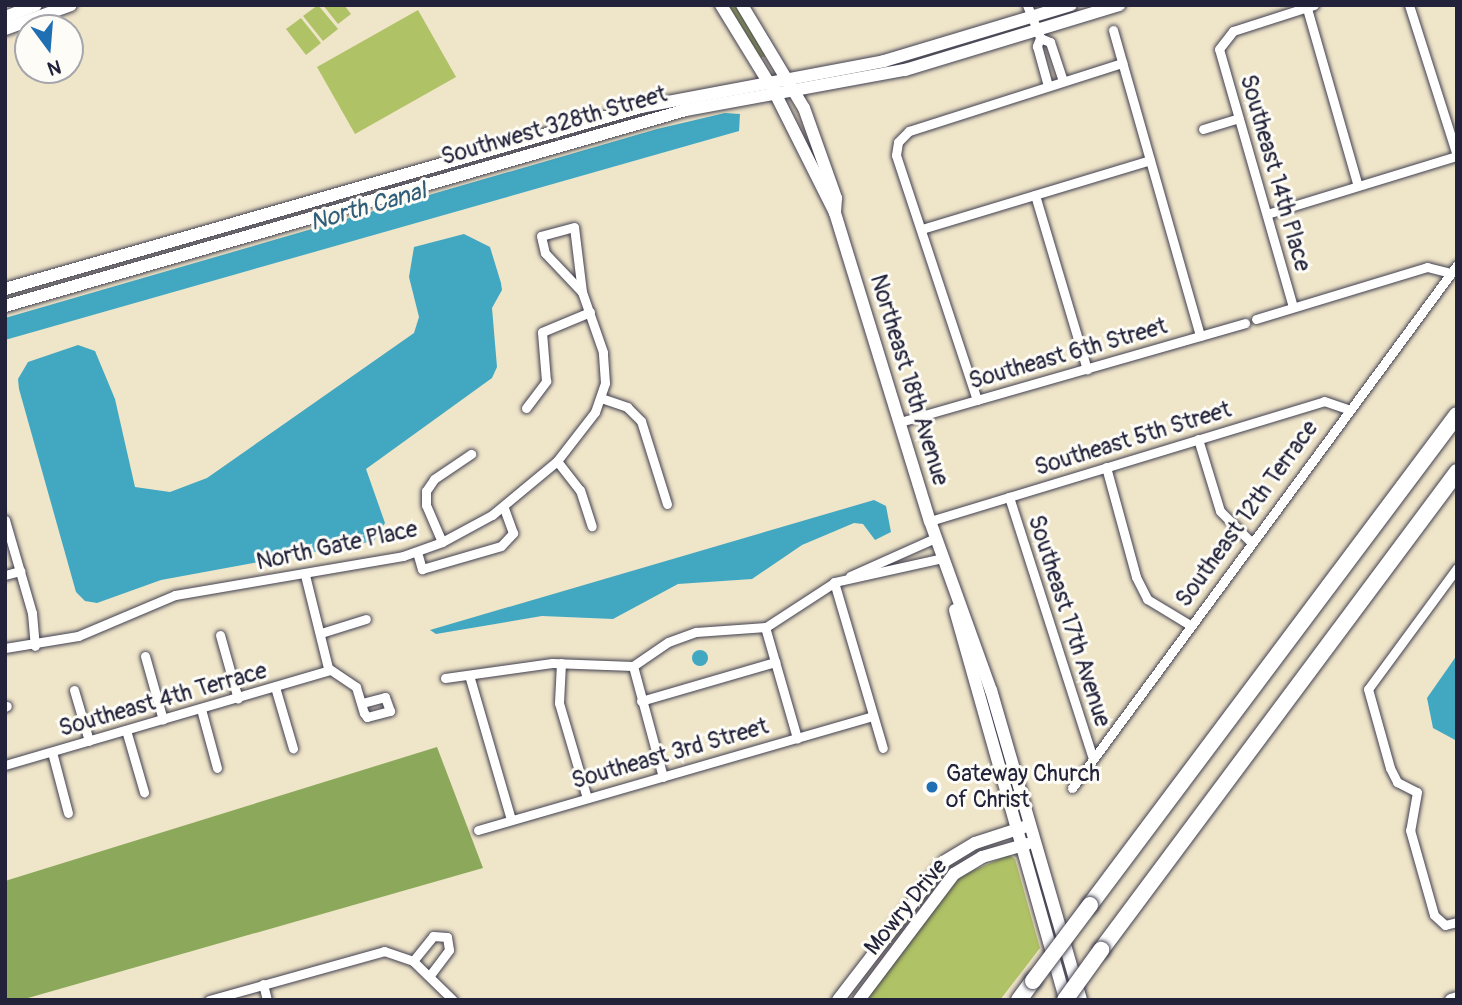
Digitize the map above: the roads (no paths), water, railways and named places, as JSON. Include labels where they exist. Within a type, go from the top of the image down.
[{"type":"highway","points":[[1019,1000],[1457,415]]},
{"type":"highway","points":[[1065,1000],[1457,472]]},
{"type":"street","points":[[5,17],[36,5]]},
{"type":"street","points":[[5,29],[71,5]]},
{"type":"street","name":"Northeast 18th Avenue","points":[[721,5],[775,93],[835,213],[935,538],[990,690],[1081,1000]]},
{"type":"street","name":"Northeast 18th Avenue","points":[[742,5],[796,91],[809,119],[836,198],[835,213]]},
{"type":"street","name":"Southwest 328th Street","points":[[5,289],[664,101],[907,55],[1030,11],[1071,5]]},
{"type":"street","name":"Southwest 328th Street","points":[[5,306],[686,110],[905,70],[1039,34],[1119,5]]},
{"type":"street","points":[[1267,214],[1457,156],[1409,5]]},
{"type":"street","points":[[1309,6],[1357,186]]},
{"type":"street","name":"Southeast 14th Place","points":[[1293,307],[1219,49],[1233,31],[1309,6]]},
{"type":"street","points":[[1030,11],[1039,34],[1037,46],[1048,86]]},
{"type":"street","points":[[1113,30],[1200,336]]},
{"type":"street","points":[[1039,34],[1050,41],[1063,82]]},
{"type":"street","points":[[977,400],[896,155],[901,136],[1122,63]]},
{"type":"street","points":[[1203,129],[1238,118]]},
{"type":"street","points":[[791,126],[809,119]]},
{"type":"street","points":[[521,157],[526,141]]},
{"type":"street","points":[[922,229],[1150,160]]},
{"type":"street","points":[[1035,195],[1087,369]]},
{"type":"street","points":[[574,227],[582,292],[545,253],[541,236],[574,227]]},
{"type":"street","points":[[1256,319],[1427,267],[1454,269]]},
{"type":"street","name":"Southeast 12th Terrace","points":[[1072,788],[1092,756],[1347,409],[1454,269]]},
{"type":"street","name":"North Gate Place","points":[[5,648],[35,646],[93,631],[175,595],[305,575],[417,552],[442,542],[504,508],[558,461],[601,398],[604,359],[582,292]]},
{"type":"street","points":[[526,408],[546,381],[542,331],[590,312]]},
{"type":"street","name":"Southeast 6th Street","points":[[900,422],[1245,323]]},
{"type":"street","points":[[601,398],[627,407],[641,421],[667,504]]},
{"type":"street","name":"Southeast 5th Street","points":[[930,522],[1324,401],[1347,409]]},
{"type":"street","points":[[1198,439],[1220,511],[1250,541]]},
{"type":"street","points":[[442,542],[426,505],[426,491],[434,480],[471,454]]},
{"type":"street","points":[[558,461],[580,490],[592,526]]},
{"type":"street","points":[[1106,467],[1136,577],[1147,599],[1190,625]]},
{"type":"street","name":"Southeast 17th Avenue","points":[[1009,497],[1092,756]]},
{"type":"street","points":[[417,552],[422,569],[505,544],[513,533],[504,508]]},
{"type":"street","points":[[5,520],[20,571],[35,646]]},
{"type":"street","points":[[845,579],[935,538]]},
{"type":"street","points":[[445,678],[561,663],[633,666],[668,642],[696,632],[765,627],[834,582],[942,558]]},
{"type":"street","name":"Northeast 18th Avenue","points":[[942,558],[1065,1000]]},
{"type":"street","points":[[1457,568],[1368,689],[1390,768],[1397,782],[1417,792],[1410,830],[1434,915],[1445,925],[1457,922]]},
{"type":"street","points":[[5,575],[20,571]]},
{"type":"street","points":[[305,575],[330,670],[354,685],[362,703]]},
{"type":"street","points":[[834,582],[883,748]]},
{"type":"street","points":[[320,633],[366,619]]},
{"type":"street","points":[[765,627],[797,738]]},
{"type":"street","points":[[220,635],[238,699]]},
{"type":"street","points":[[145,656],[163,720]]},
{"type":"street","points":[[640,701],[775,662]]},
{"type":"street","points":[[561,663],[559,703],[587,798]]},
{"type":"street","points":[[633,666],[640,701],[663,777]]},
{"type":"street","name":"Southeast 4th Terrace","points":[[5,765],[330,670]]},
{"type":"street","points":[[469,675],[511,820]]},
{"type":"street","points":[[275,687],[293,748]]},
{"type":"street","points":[[74,690],[89,741]]},
{"type":"street","points":[[201,709],[217,768]]},
{"type":"street","name":"Southeast 3rd Street","points":[[478,830],[873,716]]},
{"type":"street","points":[[126,730],[144,792]]},
{"type":"street","points":[[52,752],[68,813]]},
{"type":"street","points":[[838,1000],[936,870],[975,843],[1031,825]]},
{"type":"street","name":"Mowry Drive","points":[[859,1000],[954,874],[975,860],[1036,842]]},
{"type":"street","points":[[417,964],[433,936],[447,937],[449,950],[430,975]]},
{"type":"street","points":[[209,1000],[244,995],[263,984],[377,951],[417,964],[453,1000]]},
{"type":"street","points":[[263,984],[267,1000]]},
{"type":"street","points":[[1451,1000],[1457,998]]},
{"type":"water","name":"North Canal","points":[[725,113],[740,114],[739,131],[5,340],[5,318],[657,129]]},
{"type":"water","points":[[464,234],[490,247],[501,283],[502,290],[492,308],[497,367],[492,378],[366,469],[385,523],[374,541],[161,580],[97,603],[85,601],[76,592],[19,389],[18,379],[28,362],[78,345],[95,351],[115,399],[135,487],[170,492],[207,478],[414,333],[419,317],[409,277],[414,247]]},
{"type":"water","points":[[874,500],[886,506],[891,532],[875,540],[863,524],[854,523],[802,545],[752,579],[678,584],[613,619],[542,616],[436,634],[430,630]]},
{"type":"water","points":[[700,650],[708,658],[700,666],[692,658]]},
{"type":"water","points":[[1457,655],[1457,741],[1433,728],[1427,698]]},
{"type":"place","name":"Gateway Church of Christ","points":[[932,787]]}]
